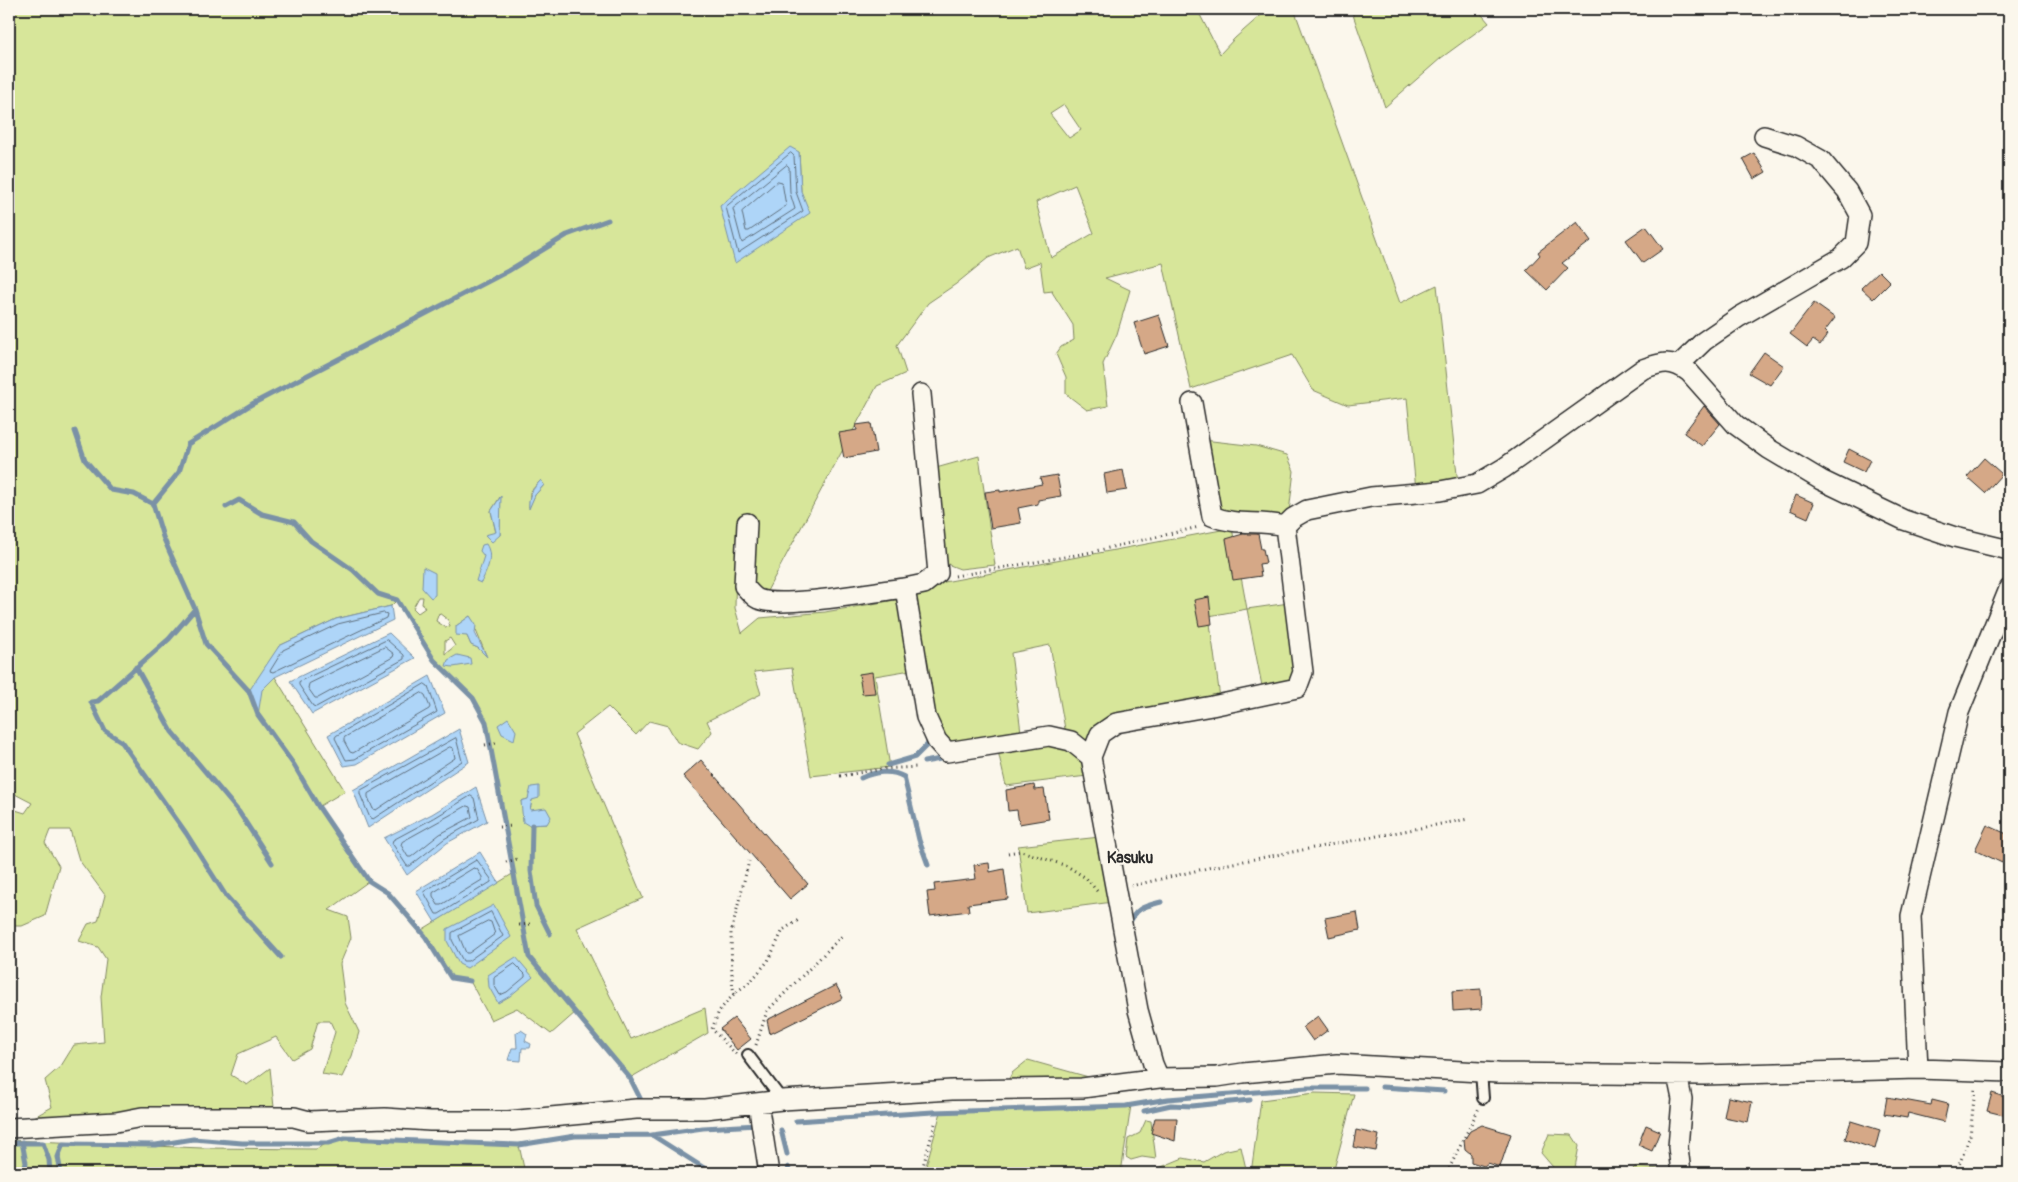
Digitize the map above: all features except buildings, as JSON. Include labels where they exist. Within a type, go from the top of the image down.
[{"type":"street","points":[[1679,365],[1704,341],[1738,317],[1841,258],[1856,243],[1860,215],[1847,191],[1821,160],[1796,146],[1764,136]]},
{"type":"street","points":[[1285,526],[1293,518],[1306,510],[1371,497],[1440,491],[1477,484],[1517,459],[1643,369],[1662,362],[1679,365],[1689,372],[1736,425],[1769,449],[1821,480],[1904,520],[1955,537],[2009,550]]},
{"type":"street","points":[[747,524],[744,586],[757,598],[772,602],[814,599],[924,584],[938,573],[921,394]]},
{"type":"street","points":[[1192,403],[1212,516],[1226,521],[1270,523],[1285,526]]},
{"type":"street","points":[[1159,1078],[1153,1064],[1107,892],[1091,757],[1100,734],[1116,723],[1212,706],[1297,688],[1303,672],[1285,526]]},
{"type":"street","points":[[905,588],[926,717],[937,740],[947,752],[1049,736],[1071,741],[1091,757]]},
{"type":"street","points":[[1918,1069],[1911,916],[1959,712],[2009,589]]},
{"type":"street","points":[[9,1128],[116,1122],[142,1117],[164,1116],[294,1117],[309,1122],[385,1118],[487,1122],[636,1109],[705,1109],[782,1100],[952,1090],[1082,1088],[1159,1078],[1216,1077],[1337,1064],[1481,1072],[1677,1075],[1918,1069],[2009,1072]]},
{"type":"street","points":[[1677,1075],[1682,1099],[1678,1147],[1680,1173]]},
{"type":"street","points":[[758,1103],[769,1173]]},
{"type":"lane","points":[[750,1059],[782,1100]]},
{"type":"lane","points":[[1481,1072],[1483,1098]]},
{"type":"path","points":[[938,573],[951,576],[1087,554],[1226,521]]},
{"type":"path","points":[[485,745],[496,743]]},
{"type":"path","points":[[840,776],[882,769],[917,767]]},
{"type":"path","points":[[1008,852],[1021,851],[1067,866],[1107,892],[1212,867],[1468,819]]},
{"type":"path","points":[[499,827],[512,826]]},
{"type":"path","points":[[506,862],[517,858]]},
{"type":"path","points":[[734,994],[731,933],[749,861]]},
{"type":"path","points":[[800,919],[783,930],[768,961],[752,980],[734,994],[719,1012],[712,1029],[740,1058],[750,1059],[767,1011],[844,934]]},
{"type":"path","points":[[519,925],[531,924]]},
{"type":"path","points":[[1956,1173],[1970,1136],[1977,1071]]},
{"type":"path","points":[[1447,1173],[1483,1098]]},
{"type":"path","points":[[921,1173],[935,1124]]},
{"type":"green space","points":[[9,9],[1197,9],[1220,54],[1268,9],[1294,9],[1400,303],[1437,285],[1458,484],[1416,490],[1407,398],[1348,405],[1313,390],[1292,355],[1191,389],[1163,263],[1105,278],[1130,290],[1117,334],[1103,364],[1108,406],[1087,410],[1066,394],[1066,377],[1056,354],[1061,347],[1074,340],[1073,325],[1053,291],[1044,292],[1040,262],[1024,268],[1017,246],[988,258],[956,284],[928,303],[897,345],[906,373],[877,386],[766,593],[750,579],[750,513],[741,525],[736,554],[735,608],[742,633],[760,618],[825,612],[901,599],[911,670],[875,676],[890,767],[811,776],[792,668],[754,672],[761,694],[707,721],[712,732],[698,749],[677,742],[668,726],[649,721],[636,735],[608,707],[574,734],[643,898],[577,928],[631,1039],[705,1008],[708,1033],[630,1078],[576,1012],[551,1034],[517,1008],[491,1020],[470,981],[451,978],[420,931],[514,873],[486,722],[473,698],[434,660],[397,600],[391,606],[336,619],[279,646],[262,689],[275,677],[345,791],[318,807],[369,881],[329,910],[348,917],[351,938],[340,964],[345,1003],[359,1032],[352,1056],[342,1077],[322,1074],[335,1032],[330,1021],[318,1021],[310,1049],[292,1059],[276,1037],[238,1054],[231,1075],[247,1085],[270,1068],[276,1127],[179,1120],[27,1121],[52,1107],[45,1080],[61,1066],[74,1045],[104,1042],[101,997],[106,959],[98,947],[79,941],[88,924],[98,921],[105,895],[79,860],[70,830],[50,830],[45,843],[59,866],[45,916],[22,926],[9,926],[9,808],[25,813],[32,803],[9,791]],"holes":[[[1064,105],[1081,130],[1069,138],[1050,114]],[[799,152],[801,191],[720,206]],[[1075,185],[1094,233],[1051,258],[1036,202]],[[541,480],[544,485],[535,495],[529,507],[530,492]],[[500,497],[500,535],[486,535],[496,533],[491,511]],[[419,597],[423,597],[422,604],[425,608],[418,613],[413,608]],[[439,613],[448,620],[450,626],[445,627],[436,621]],[[470,616],[486,655],[471,645],[467,636],[456,626]],[[450,638],[455,646],[445,654],[445,641]],[[532,800],[530,810],[547,824],[528,825],[521,801]]]},
{"type":"green space","points":[[1351,9],[1477,9],[1489,23],[1441,58],[1385,107]]},
{"type":"green space","points":[[1203,440],[1256,446],[1287,455],[1294,471],[1289,512],[1279,519],[1217,511]]},
{"type":"green space","points":[[979,456],[995,565],[960,569],[947,564],[936,468]]},
{"type":"green space","points":[[1232,528],[1247,609],[1209,616],[1220,698],[1115,715],[1096,725],[1088,746],[1065,729],[1050,645],[1011,653],[1021,732],[954,742],[942,736],[932,712],[913,598],[922,590],[939,583]]},
{"type":"green space","points":[[1289,603],[1296,678],[1263,691],[1247,609]]},
{"type":"green space","points":[[1056,741],[1084,759],[1087,776],[1006,786],[998,751]]},
{"type":"green space","points":[[1100,837],[1113,902],[1027,913],[1018,846]]},
{"type":"green space","points":[[1028,1060],[1092,1078],[1119,1094],[1000,1096],[1012,1073]]},
{"type":"green space","points":[[1315,1093],[1354,1094],[1333,1173],[1251,1173],[1261,1100]]},
{"type":"green space","points":[[1131,1105],[1121,1173],[924,1173],[941,1112]]},
{"type":"green space","points":[[1146,1120],[1151,1121],[1156,1159],[1142,1157],[1131,1160],[1126,1157],[1128,1139],[1140,1133]]},
{"type":"green space","points":[[1549,1134],[1572,1135],[1579,1146],[1574,1173],[1558,1173],[1541,1153]]},
{"type":"green space","points":[[345,1138],[519,1145],[525,1173],[9,1173],[9,1140],[202,1148],[316,1149]]},
{"type":"green space","points":[[1241,1147],[1247,1173],[1147,1173],[1183,1158],[1204,1162],[1223,1151]]},
{"type":"green space","points":[[1635,1167],[1674,1170],[1674,1173],[1629,1173]]},
{"type":"water","points":[[790,147],[799,152],[801,191],[810,213],[735,263],[720,206]]},
{"type":"water","points":[[541,480],[544,485],[535,495],[529,509],[531,493]]},
{"type":"water","points":[[501,496],[500,535],[492,542],[485,535],[496,532],[491,511]]},
{"type":"water","points":[[486,544],[490,559],[481,583],[476,581],[484,556],[480,551],[482,545]]},
{"type":"water","points":[[423,567],[435,573],[435,595],[431,598],[422,588]]},
{"type":"water","points":[[391,606],[393,620],[275,677],[262,690],[258,715],[249,691],[279,646],[336,619]]},
{"type":"water","points":[[470,616],[476,625],[475,633],[487,657],[478,648],[471,645],[467,636],[456,635],[456,626]]},
{"type":"water","points":[[389,633],[415,658],[312,714],[290,681]]},
{"type":"water","points":[[457,655],[470,658],[471,664],[453,667],[446,666],[448,660]]},
{"type":"water","points":[[430,676],[445,713],[357,764],[344,766],[328,735]]},
{"type":"water","points":[[508,718],[516,731],[514,740],[502,734],[498,725]]},
{"type":"water","points":[[459,729],[469,762],[368,828],[353,790]]},
{"type":"water","points":[[539,786],[539,798],[532,800],[530,810],[546,808],[551,817],[547,824],[528,825],[523,822],[521,801],[528,799],[531,787]]},
{"type":"water","points":[[476,787],[487,821],[447,843],[407,875],[384,838],[432,814]]},
{"type":"water","points":[[480,852],[499,883],[435,922],[416,891]]},
{"type":"water","points":[[494,905],[511,937],[467,968],[459,964],[447,941],[447,929]]},
{"type":"water","points":[[516,957],[533,977],[510,996],[498,1003],[489,987],[488,975]]},
{"type":"water","points":[[521,1030],[527,1034],[525,1041],[531,1044],[530,1048],[522,1048],[521,1061],[508,1060],[512,1048],[517,1048],[516,1033]]},
{"type":"waterway","points":[[153,504],[179,472],[188,444],[252,404],[508,271],[567,235],[608,220]]},
{"type":"waterway","points":[[75,431],[85,460],[111,490],[134,494],[153,504],[163,537],[195,609],[206,644],[249,691],[258,715],[294,765],[318,806],[369,881],[388,893],[425,936],[451,978],[470,981]]},
{"type":"waterway","points":[[226,507],[239,500],[262,514],[294,522],[311,541],[353,570],[378,594],[397,600],[434,660],[473,698],[486,722],[529,957],[630,1078],[643,1104]]},
{"type":"waterway","points":[[195,609],[169,639],[98,701],[91,702],[105,731],[121,741],[186,833],[226,896],[281,957]]},
{"type":"waterway","points":[[136,667],[172,732],[239,812],[272,863]]},
{"type":"waterway","points":[[888,765],[915,757],[928,744],[927,737]]},
{"type":"waterway","points":[[924,762],[946,758]]},
{"type":"waterway","points":[[861,778],[882,772],[899,774],[904,777],[919,840],[928,865]]},
{"type":"waterway","points":[[532,825],[531,871],[536,906],[550,934]]},
{"type":"waterway","points":[[1129,926],[1137,912],[1145,907],[1161,902]]},
{"type":"waterway","points":[[1382,1087],[1444,1091]]},
{"type":"waterway","points":[[796,1121],[933,1112],[1126,1106],[1168,1099],[1307,1088],[1365,1088]]},
{"type":"waterway","points":[[1144,1111],[1171,1105],[1192,1106],[1250,1100]]},
{"type":"waterway","points":[[652,1135],[703,1128],[758,1125]]},
{"type":"waterway","points":[[781,1130],[787,1154]]},
{"type":"waterway","points":[[61,1173],[58,1157],[63,1144],[156,1145],[193,1139],[242,1143],[328,1143],[345,1138],[519,1145],[575,1136],[652,1135],[712,1173]]},
{"type":"waterway","points":[[22,1142],[26,1163],[23,1173]]},
{"type":"waterway","points":[[9,1143],[43,1143],[49,1160],[50,1173]]},
{"type":"waterway","points":[[788,1167],[790,1173]]},
{"type":"district","name":"Kasuku","points":[[1130,857]]}]
